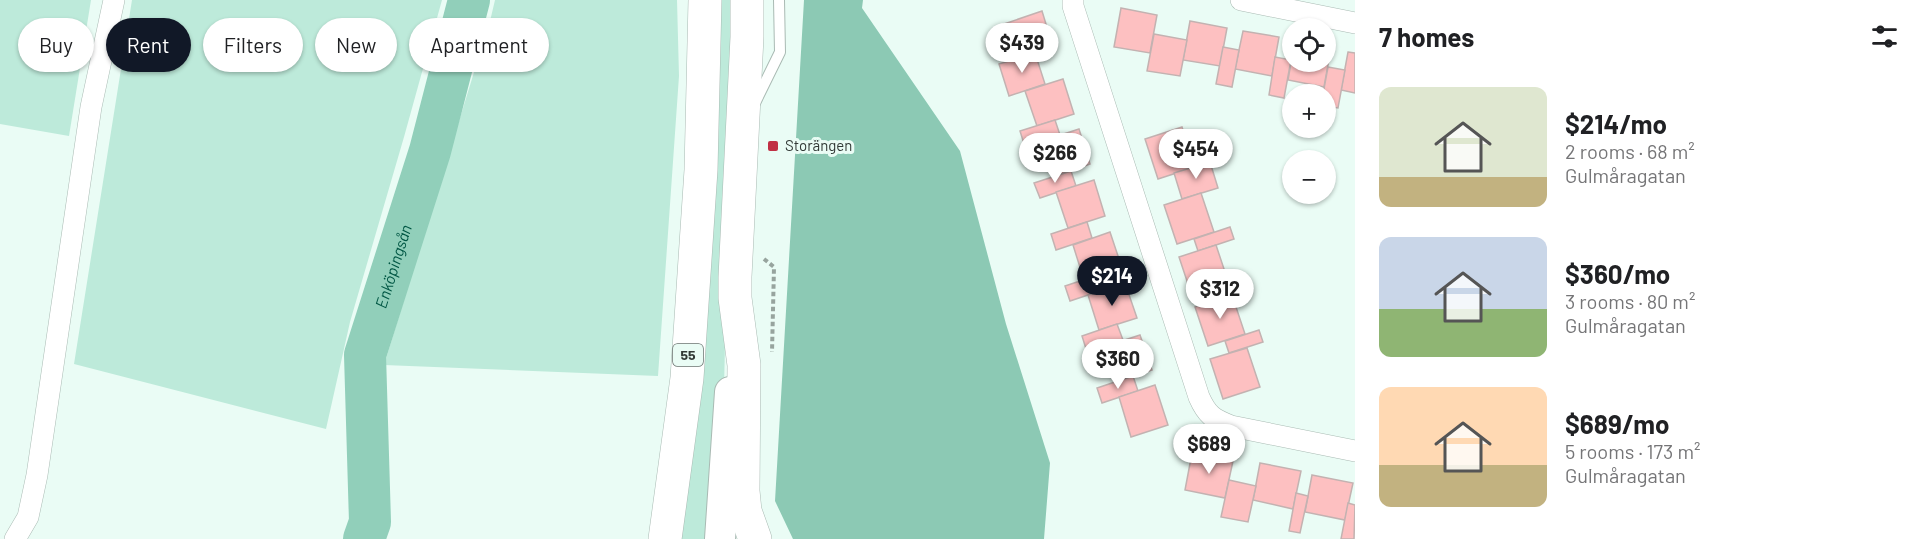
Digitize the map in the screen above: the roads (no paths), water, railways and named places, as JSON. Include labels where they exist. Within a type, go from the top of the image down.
[{"type":"main road","name":"55","points":[[665,539],[687,378],[701,170],[705,0]]},
{"type":"main road","points":[[720,539],[744,128],[747,0]]},
{"type":"main road","points":[[735,298],[744,365],[742,491],[745,511],[755,539]]},
{"type":"street","points":[[15,539],[28,517],[38,475],[92,107],[114,0]]},
{"type":"street","points":[[1073,0],[1198,398],[1205,411],[1216,420],[1231,426],[1355,451]]},
{"type":"street","points":[[1241,0],[1355,23]]},
{"type":"lane","points":[[744,128],[780,52],[779,0]]},
{"type":"waterway","name":"Enköpingsån","points":[[364,539],[370,522],[365,355],[430,151],[469,0]]},
{"type":"place","name":"Storängen","points":[[773,146]]}]
